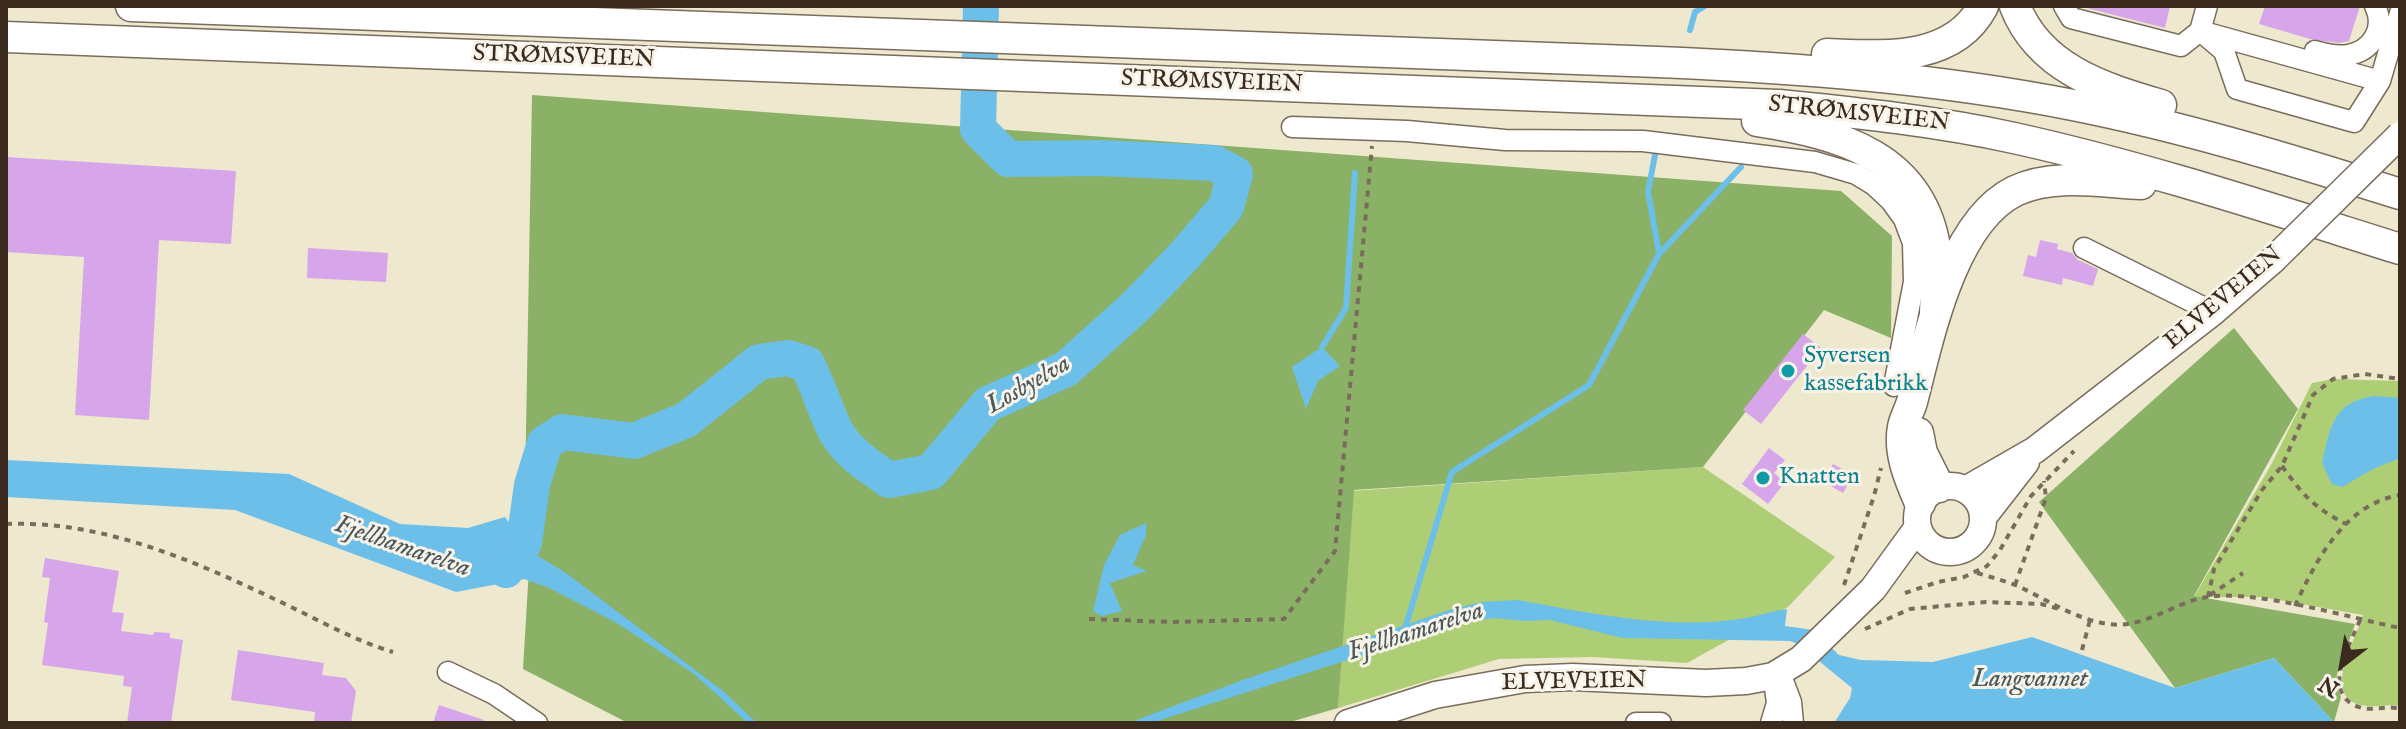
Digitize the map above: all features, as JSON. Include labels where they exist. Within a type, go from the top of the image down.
[{"type":"highway","name":"STRØMSVEIEN","points":[[131,6],[1688,63],[1904,79],[2013,94],[2120,115],[2205,135],[2400,194]]},
{"type":"highway","points":[[1139,43],[1353,35],[1839,54],[1911,54],[1959,35],[1983,6]]},
{"type":"highway","points":[[2015,6],[2032,39],[2046,54],[2059,65],[2088,79],[2127,96],[2400,178]]},
{"type":"highway","name":"STRØMSVEIEN","points":[[6,37],[1779,105],[1956,126],[2015,138],[2199,188],[2400,249]]},
{"type":"highway","points":[[6,44],[263,46]]},
{"type":"highway","points":[[1260,85],[1642,114],[1740,118],[1836,137],[1888,164],[1902,176],[1923,208],[1937,257],[1935,315]]},
{"type":"highway","points":[[1936,502],[1904,393],[1965,241],[1977,223],[1994,206],[2030,185],[2068,180],[2199,188]]},
{"type":"main road","name":"ELVEVEIEN","points":[[1348,723],[1435,695],[1525,679],[1573,677],[1706,683],[1746,681],[1785,669],[1842,629],[1936,502],[2035,450],[2213,312],[2273,260],[2400,135]]},
{"type":"main road","name":"ELVEVEIEN","points":[[1873,589],[1939,551],[1958,552],[1974,542],[1984,516],[2035,450]]},
{"type":"main road","points":[[1939,551],[1922,537],[1936,502],[1978,500],[1984,516]]},
{"type":"lane","points":[[2064,6],[2071,18],[2181,46],[2203,18]]},
{"type":"lane","points":[[2203,18],[2328,55],[2350,55],[2370,45],[2376,37],[2380,26],[2375,6]]},
{"type":"lane","points":[[2203,18],[2224,51],[2237,89],[2354,122],[2380,81],[2400,13]]},
{"type":"lane","points":[[2203,18],[2380,81]]},
{"type":"lane","points":[[1292,127],[1407,131],[1505,140],[1643,141],[1815,162],[1856,174],[1891,201],[1904,219],[1913,243],[1914,282],[1904,393]]},
{"type":"lane","points":[[2084,248],[2213,312]]},
{"type":"lane","points":[[1771,723],[1785,669]]},
{"type":"lane","points":[[1785,669],[1793,723]]},
{"type":"lane","points":[[448,672],[494,694],[537,723]]},
{"type":"lane","points":[[1636,723],[1661,723]]},
{"type":"path","points":[[1089,619],[1172,622],[1284,619],[1335,551],[1373,132]]},
{"type":"path","points":[[2208,597],[2210,580],[2220,556],[2262,490],[2282,466],[2313,395],[2333,379],[2365,374],[2400,379]]},
{"type":"path","points":[[1905,593],[1977,573],[1995,558],[2021,510],[2076,449]]},
{"type":"path","points":[[1882,462],[1874,496],[1839,598],[1842,629],[1884,623],[1910,609],[1986,602],[2041,604],[2072,613]]},
{"type":"path","points":[[2282,466],[2318,510],[2346,524]]},
{"type":"path","points":[[2015,585],[2046,498],[2044,481]]},
{"type":"path","points":[[2295,606],[2319,557],[2346,524],[2375,503],[2400,495]]},
{"type":"path","points":[[6,524],[78,527],[137,542],[393,652]]},
{"type":"path","points":[[1977,573],[2015,585],[2090,620],[2111,625],[2134,624],[2208,597],[2243,573]]},
{"type":"path","points":[[2208,597],[2243,598],[2295,606],[2400,628]]},
{"type":"path","points":[[2082,650],[2090,620]]},
{"type":"path","points":[[2360,620],[2341,667],[2338,681],[2340,692],[2349,703],[2360,707],[2400,709]]},
{"type":"green space","points":[[532,95],[1841,191],[1892,236],[1891,338],[1824,310],[1703,467],[1354,490],[1338,708],[1287,723],[628,723],[523,669],[530,551],[524,543]]},
{"type":"green space","points":[[2234,328],[2298,409],[2194,596],[2355,624],[2337,674],[2336,685],[2341,697],[2334,722],[2274,658],[2175,688],[2039,502]]},
{"type":"green space","points":[[2333,379],[2400,381],[2400,706],[2368,706],[2353,702],[2345,694],[2342,682],[2344,668],[2363,615],[2262,597],[2194,597],[2271,465],[2312,383]]},
{"type":"green space","points":[[1703,467],[1835,557],[1788,607],[1687,663],[1593,657],[1499,659],[1338,708],[1351,491]]},
{"type":"water","points":[[1322,347],[1340,366],[1318,381],[1306,409],[1292,367]]},
{"type":"water","points":[[2375,396],[2400,398],[2400,458],[2342,487],[2332,484],[2322,463],[2331,428],[2342,410],[2350,404]]},
{"type":"water","name":"Fjellhamarelva","points":[[6,460],[289,474],[400,524],[468,528],[505,517],[530,551],[566,573],[723,691],[757,723],[748,723],[694,674],[617,623],[547,587],[524,579],[456,592],[235,510],[6,497]]},
{"type":"water","points":[[1146,523],[1146,535],[1133,565],[1147,571],[1110,583],[1122,611],[1102,616],[1093,611],[1104,565],[1120,535]]},
{"type":"water","name":"Langvannet","points":[[1518,600],[1628,618],[1684,622],[1739,619],[1787,609],[1785,626],[1813,630],[1839,655],[1861,660],[1933,662],[2032,637],[2175,688],[2274,658],[2335,723],[1834,723],[1850,698],[1852,688],[1798,644],[1790,641],[1622,638],[1550,620],[1494,618],[1463,623],[1151,723],[1060,723],[1131,722],[1240,681],[1449,610],[1482,602]]},
{"type":"building","points":[[2079,6],[2170,6],[2165,28]]},
{"type":"building","points":[[2265,6],[2360,6],[2349,41],[2339,43],[2310,39],[2259,24]]},
{"type":"building","points":[[6,157],[236,171],[231,244],[159,240],[149,420],[75,415],[84,257],[6,252]]},
{"type":"building","points":[[2040,240],[2058,244],[2057,249],[2072,253],[2078,260],[2098,269],[2093,286],[2063,278],[2062,285],[2023,276],[2028,255],[2036,257]]},
{"type":"building","points":[[308,248],[388,253],[386,282],[307,278]]},
{"type":"building","name":"Syversen kassefabrikk","points":[[1803,334],[1821,348],[1761,424],[1743,410]]},
{"type":"building","name":"Knatten","points":[[1769,448],[1785,460],[1774,473],[1785,482],[1768,504],[1742,484]]},
{"type":"building","points":[[1833,464],[1853,475],[1843,493],[1824,482]]},
{"type":"building","points":[[45,558],[119,571],[112,612],[124,613],[121,631],[153,635],[154,632],[170,633],[170,638],[183,640],[171,723],[127,723],[132,687],[123,686],[124,676],[42,665],[50,578],[42,577]]},
{"type":"building","points":[[238,650],[324,663],[322,675],[346,678],[356,691],[351,723],[314,723],[315,712],[231,700]]},
{"type":"building","points":[[439,705],[484,720],[483,723],[433,723]]},
{"type":"waterway","name":"Losbyelva","points":[[506,570],[524,543],[532,485],[545,443],[562,432],[634,441],[686,420],[759,362],[788,358],[807,364],[830,420],[844,444],[889,480],[931,472],[988,404],[1066,369],[1135,307],[1226,207],[1235,174],[1214,163],[1100,158],[1008,159],[978,129],[981,6]]},
{"type":"waterway","points":[[1690,30],[1695,12],[1705,6]]},
{"type":"waterway","points":[[1655,155],[1648,192],[1659,253]]},
{"type":"waterway","name":"Fjellhamarelva","points":[[1404,632],[1452,472],[1589,385],[1659,254],[1741,167]]},
{"type":"waterway","points":[[1322,347],[1346,308],[1355,173]]},
{"type":"place","name":"Syversen kassefabrikk","points":[[1788,371]]},
{"type":"place","name":"Knatten","points":[[1763,478]]}]
